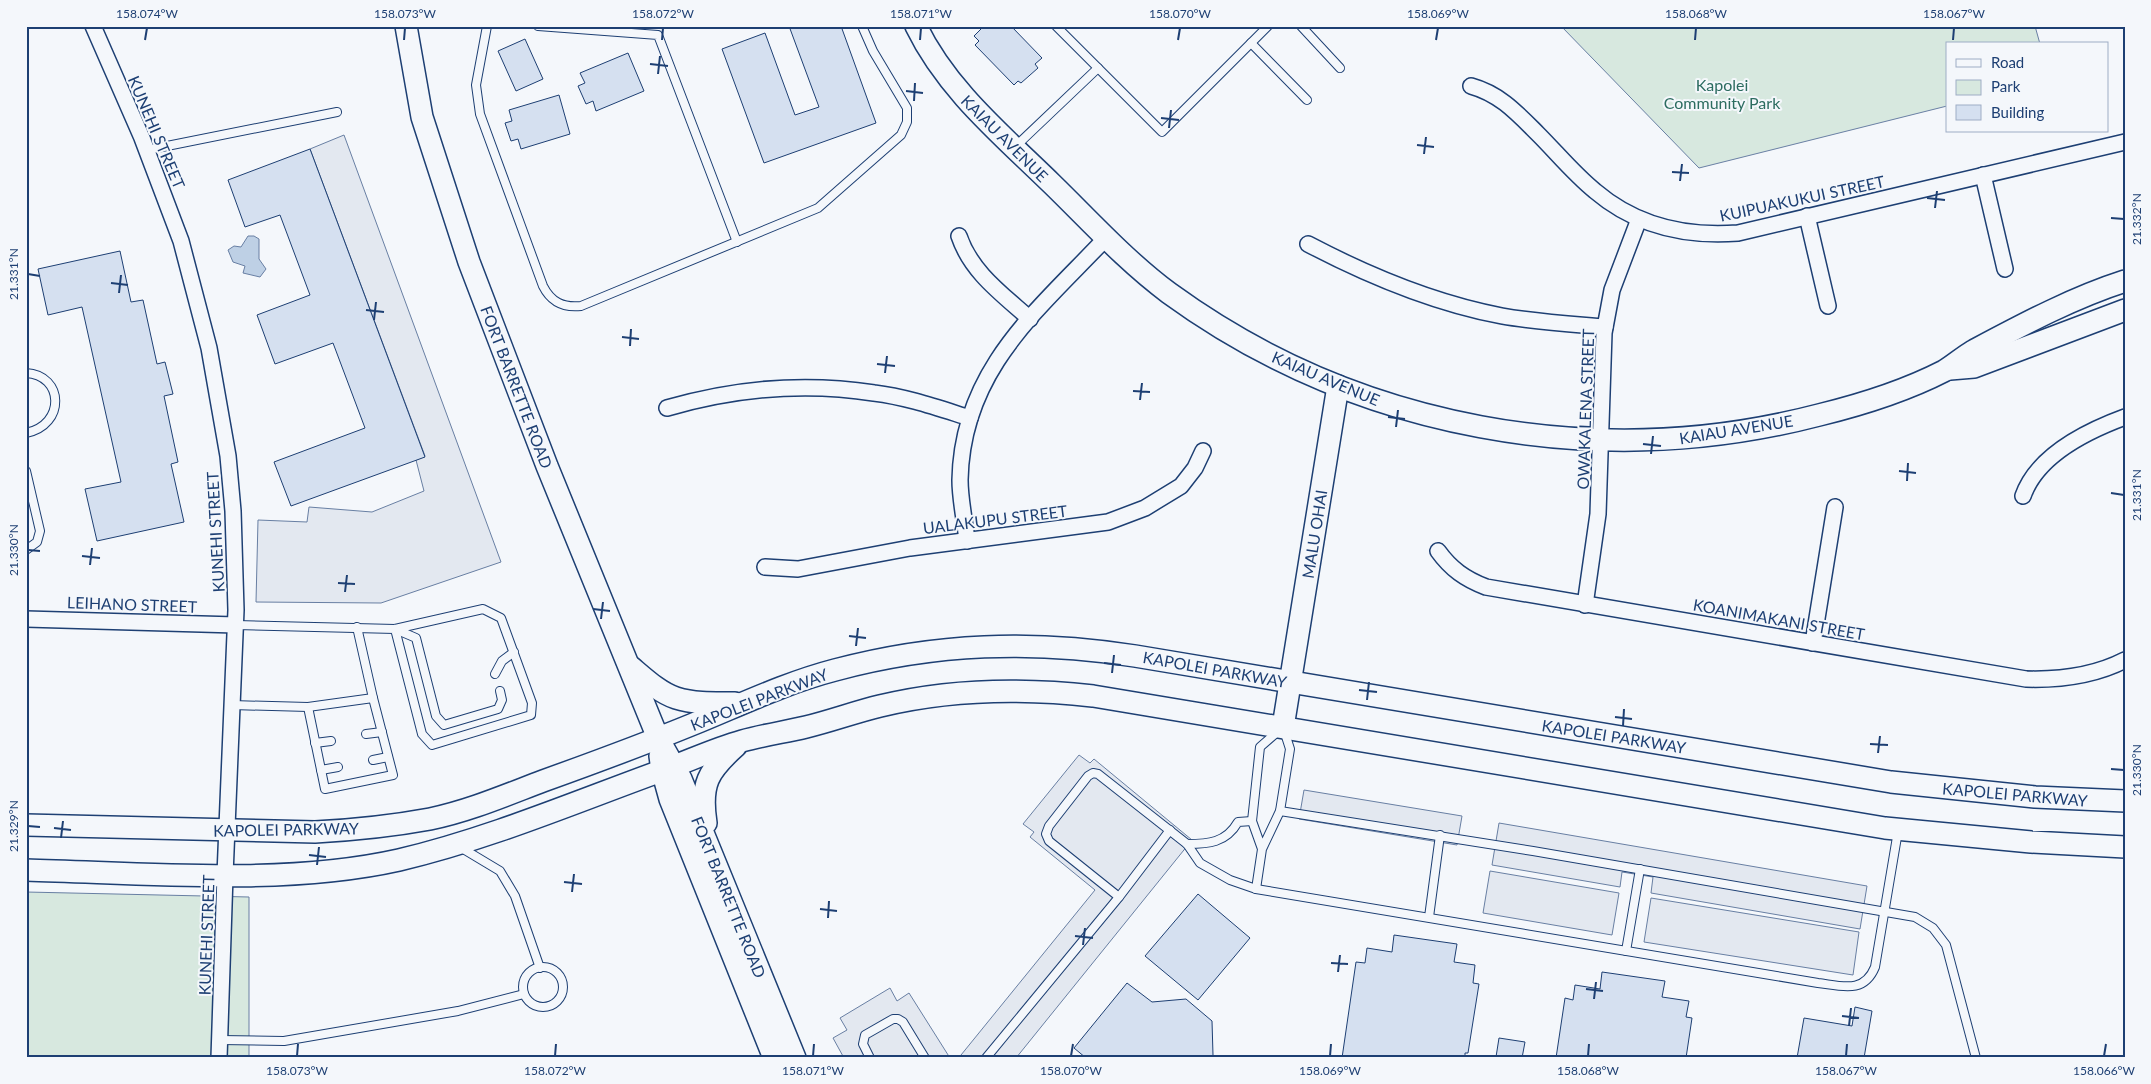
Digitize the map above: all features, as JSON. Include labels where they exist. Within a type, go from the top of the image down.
[{"type":"main road","name":"FORT BARRETTE ROAD","points":[[406,26],[422,117],[469,262],[547,466],[669,768],[717,867],[795,1058]]},
{"type":"main road","name":"KAIAU AVENUE","points":[[916,26],[926,47],[949,81],[1015,148],[1136,267],[1202,315],[1273,356],[1338,386],[1387,404],[1467,425],[1552,438],[1600,440],[1687,438],[1777,425],[1864,402],[1945,370],[1968,353],[2064,304],[2125,281]]},
{"type":"main road","name":"KAIAU AVENUE","points":[[1945,370],[1974,367],[2125,310]]},
{"type":"main road","name":"MALU OHAI","points":[[1283,727],[1338,386]]},
{"type":"main road","name":"KAPOLEI PARKWAY","points":[[26,825],[227,831],[339,830],[429,819],[469,808],[658,738],[794,683],[872,660],[921,652],[990,646],[1063,647],[1099,650],[1891,782],[2034,797],[2125,801]]},
{"type":"main road","points":[[629,666],[652,684],[675,698],[702,703],[746,703]]},
{"type":"main road","name":"KAPOLEI PARKWAY","points":[[26,870],[224,875],[326,871],[397,860],[484,837],[742,741],[809,726],[882,705],[929,697],[992,691],[1060,692],[1093,696],[1898,829],[2031,842],[2125,847]]},
{"type":"main road","points":[[717,867],[705,813],[704,786],[707,778],[718,763],[742,741]]},
{"type":"main road","name":"FORT BARRETTE ROAD","points":[[669,768],[670,799],[774,1058]]},
{"type":"street","name":"KUNEHI STREET","points":[[93,26],[147,150],[178,233],[194,285],[220,402],[233,511],[236,624],[224,875],[220,1058]]},
{"type":"street","name":"KUIPUAKUKUI STREET","points":[[1471,86],[1492,93],[1510,105],[1596,192],[1624,212],[1639,219],[1680,231],[1718,234],[1738,232],[2125,142]]},
{"type":"street","points":[[1983,175],[2005,269]]},
{"type":"street","points":[[1807,216],[1828,306]]},
{"type":"street","name":"OWAKALENA STREET","points":[[1585,605],[1598,514],[1605,327],[1612,290],[1639,219]]},
{"type":"street","points":[[959,236],[966,256],[978,272],[1030,319]]},
{"type":"street","points":[[967,541],[960,483],[964,439],[977,397],[995,362],[1030,319],[1106,238]]},
{"type":"street","points":[[1308,244],[1373,276],[1447,303],[1518,318],[1605,327]]},
{"type":"street","points":[[668,408],[724,394],[763,389],[812,387],[875,393],[907,399],[970,418]]},
{"type":"street","points":[[2023,496],[2032,476],[2056,454],[2095,431],[2125,417]]},
{"type":"street","name":"UALAKUPU STREET","points":[[765,567],[798,569],[910,548],[1088,526],[1127,516],[1145,508],[1181,486],[1196,468],[1204,451]]},
{"type":"street","points":[[1813,643],[1835,507]]},
{"type":"street","name":"KOANIMAKANI STREET","points":[[1438,551],[1445,561],[1463,576],[1486,587],[2026,679],[2046,679],[2085,674],[2125,660]]},
{"type":"street","name":"LEIHANO STREET","points":[[26,619],[236,624]]},
{"type":"lane","points":[[487,26],[476,85],[480,114],[543,286],[552,299],[565,306],[580,306],[818,208],[896,140],[905,129],[907,108],[873,51],[862,26]]},
{"type":"lane","points":[[538,26],[658,35]]},
{"type":"lane","points":[[658,26],[658,35],[737,242]]},
{"type":"lane","points":[[1056,26],[1162,132],[1268,26]]},
{"type":"lane","points":[[1301,26],[1340,68]]},
{"type":"lane","points":[[1251,43],[1307,100]]},
{"type":"lane","points":[[1015,148],[1098,68]]},
{"type":"lane","points":[[147,150],[336,112]]},
{"type":"lane","points":[[26,373],[38,375],[44,380],[50,386],[56,400],[53,416],[48,422],[36,431],[26,433]]},
{"type":"lane","points":[[26,471],[40,531],[37,542],[26,550]]},
{"type":"lane","points":[[236,624],[395,629],[483,609],[501,618],[532,703],[531,715],[432,745],[422,734],[395,629]]},
{"type":"lane","points":[[308,707],[325,789],[393,775],[357,627]]},
{"type":"lane","points":[[395,629],[416,638],[436,716],[444,725],[498,709],[502,700],[500,690]]},
{"type":"lane","points":[[495,674],[502,661],[514,652]]},
{"type":"lane","points":[[232,705],[308,707],[373,698]]},
{"type":"lane","points":[[1256,889],[1262,849],[1280,811],[1290,749],[1283,727],[1260,747],[1252,821],[1262,849]]},
{"type":"lane","points":[[366,734],[382,732]]},
{"type":"lane","points":[[315,743],[331,741]]},
{"type":"lane","points":[[373,760],[388,757]]},
{"type":"lane","points":[[321,770],[338,767]]},
{"type":"lane","points":[[1119,897],[1049,841],[1046,834],[1049,826],[1088,776],[1093,773],[1098,774],[1187,844],[1205,866],[1230,880],[1256,889],[1818,983],[1853,987],[1872,974],[1875,966],[1898,829]]},
{"type":"lane","points":[[1280,811],[1640,869],[1915,916],[1929,924],[1941,936],[1949,955],[1976,1058]]},
{"type":"lane","points":[[1187,844],[1217,842],[1230,833],[1238,822],[1252,821]]},
{"type":"lane","points":[[986,1058],[1119,897],[1170,830]]},
{"type":"lane","points":[[1429,918],[1440,836]]},
{"type":"lane","points":[[456,845],[500,871],[515,896],[540,968]]},
{"type":"lane","points":[[1626,951],[1640,869]]},
{"type":"lane","points":[[540,968],[552,969],[562,978],[564,984],[562,997],[552,1006],[539,1007],[527,1000],[524,994],[524,980],[528,974],[540,968]]},
{"type":"lane","points":[[220,1040],[284,1041],[458,1011],[524,994]]},
{"type":"lane","points":[[870,1058],[863,1044],[866,1036],[893,1019],[898,1019],[903,1022],[925,1058]]},
{"type":"green space","name":"Kapolei Community Park","points":[[1561,26],[2035,26],[2039,42],[1946,42],[1946,106],[1699,168]]},
{"type":"green space","points":[[26,892],[249,897],[249,1058],[26,1058]]},
{"type":"shaded area","points":[[344,135],[501,562],[381,603],[256,602],[258,520],[307,522],[309,507],[372,512],[424,491],[416,460],[425,456],[310,149]]},
{"type":"shaded area","points":[[1079,755],[1090,763],[1094,759],[1192,840],[1016,1058],[965,1058],[961,1055],[1095,890],[1030,837],[1034,832],[1023,824]]},
{"type":"shaded area","points":[[1304,790],[1462,816],[1457,845],[1299,819]]},
{"type":"shaded area","points":[[1499,823],[1867,886],[1860,929],[1651,893],[1653,877],[1622,872],[1620,887],[1492,865]]},
{"type":"shaded area","points":[[1490,871],[1619,893],[1612,935],[1483,913]]},
{"type":"shaded area","points":[[1651,898],[1859,932],[1853,975],[1644,942]]},
{"type":"shaded area","points":[[890,988],[897,1001],[909,993],[950,1058],[844,1058],[833,1038],[847,1030],[840,1018]]},
{"type":"water","points":[[248,236],[254,236],[259,239],[259,259],[266,269],[260,277],[243,273],[245,266],[233,262],[228,250],[234,246],[241,247]]},
{"type":"building","points":[[789,26],[841,26],[876,123],[764,163],[722,49],[765,33],[795,115],[819,107]]},
{"type":"building","points":[[984,26],[1011,26],[1042,58],[1035,64],[1038,68],[1021,83],[1018,81],[1014,85],[975,45],[979,41],[974,36]]},
{"type":"building","points":[[525,39],[543,79],[516,91],[498,51]]},
{"type":"building","points":[[628,53],[644,91],[596,111],[593,101],[586,104],[578,86],[585,83],[580,73]]},
{"type":"building","points":[[559,95],[570,134],[521,149],[518,139],[511,141],[505,123],[512,121],[509,110]]},
{"type":"building","points":[[310,149],[425,457],[291,506],[274,462],[365,428],[333,343],[275,364],[257,315],[310,295],[280,215],[245,227],[228,180]]},
{"type":"building","points":[[120,251],[131,302],[143,300],[157,364],[165,362],[173,394],[164,396],[178,462],[171,464],[184,522],[97,541],[85,489],[121,482],[82,307],[48,315],[38,269]]},
{"type":"building","points":[[1198,894],[1250,938],[1198,1000],[1145,956]]},
{"type":"building","points":[[1394,935],[1457,944],[1454,962],[1475,965],[1473,983],[1479,984],[1468,1053],[1465,1053],[1465,1058],[1342,1058],[1356,962],[1365,963],[1367,948],[1392,952]]},
{"type":"building","points":[[1602,972],[1665,981],[1662,997],[1689,1001],[1686,1017],[1692,1018],[1686,1058],[1556,1058],[1565,998],[1573,1000],[1575,985],[1600,989]]},
{"type":"building","points":[[1127,983],[1152,1002],[1186,999],[1212,1021],[1213,1055],[1211,1058],[1086,1058],[1074,1048]]},
{"type":"building","points":[[1855,1007],[1872,1011],[1864,1058],[1797,1058],[1804,1018],[1852,1026]]},
{"type":"building","points":[[1499,1038],[1525,1042],[1522,1058],[1496,1057]]}]
